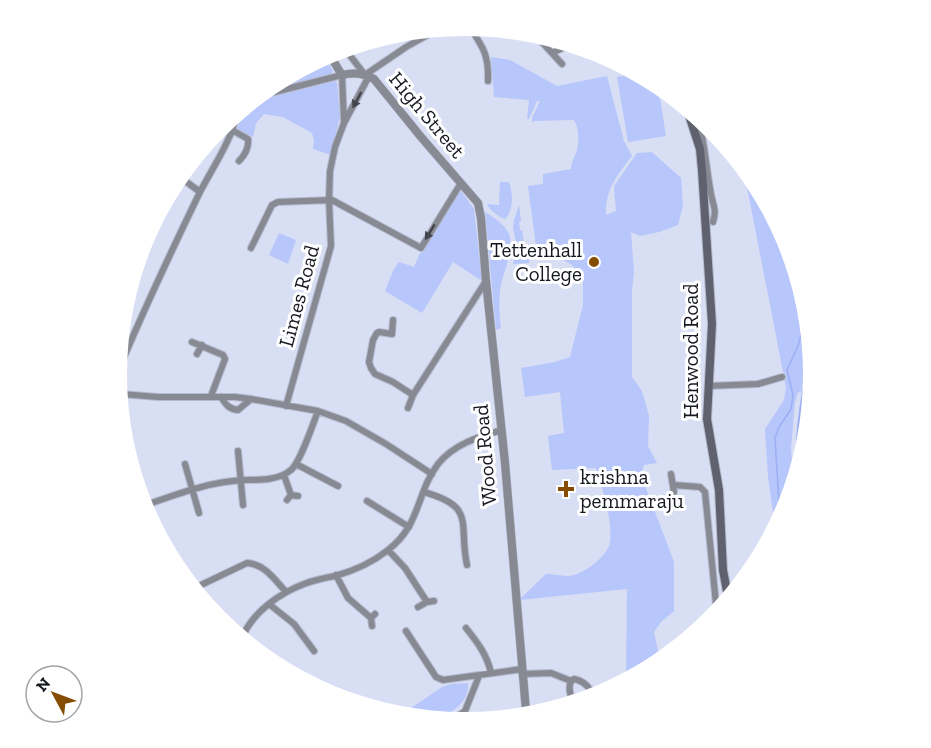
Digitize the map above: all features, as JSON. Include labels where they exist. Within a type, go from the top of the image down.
[{"type":"main road","name":"Henwood Road","points":[[692,123],[700,149],[705,212],[712,324],[707,419],[719,490],[726,590]]},
{"type":"street","points":[[476,36],[486,53],[489,69],[488,81]]},
{"type":"street","points":[[351,56],[367,75],[420,39]]},
{"type":"street","points":[[545,46],[562,64]]},
{"type":"street","points":[[552,53],[559,50]]},
{"type":"street","points":[[282,90],[342,75],[334,63]]},
{"type":"street","name":"High Street","points":[[342,75],[353,73],[367,75],[374,79],[475,198]]},
{"type":"street","name":"Limes Road","points":[[342,75],[344,123]]},
{"type":"street","name":"Limes Road","points":[[286,406],[331,246],[329,200],[335,147],[367,75]]},
{"type":"street","points":[[129,339],[232,130],[248,139],[249,143],[244,156],[239,161]]},
{"type":"street","points":[[702,133],[711,197],[716,213],[714,222]]},
{"type":"street","points":[[187,182],[200,192]]},
{"type":"street","points":[[251,248],[272,205],[278,202],[329,200],[421,248],[461,183]]},
{"type":"street","name":"Wood Road","points":[[475,198],[481,218],[526,707]]},
{"type":"street","points":[[705,212],[716,213]]},
{"type":"street","points":[[408,408],[413,394],[486,281]]},
{"type":"street","points":[[393,320],[392,334],[376,333],[369,345],[369,362],[375,374],[413,394]]},
{"type":"street","points":[[192,342],[220,353],[225,360],[211,396]]},
{"type":"street","points":[[197,354],[202,345]]},
{"type":"street","points":[[708,386],[758,384],[782,377]]},
{"type":"street","points":[[128,395],[251,399],[318,411],[346,421],[432,474]]},
{"type":"street","points":[[221,397],[228,407],[238,410],[251,399]]},
{"type":"street","points":[[153,504],[217,483],[284,475],[296,464],[318,411]]},
{"type":"street","points":[[246,631],[254,618],[286,592],[303,584],[362,566],[388,550],[409,528],[439,463],[458,447],[473,439],[502,430]]},
{"type":"street","points":[[238,451],[242,507]]},
{"type":"street","points":[[185,464],[199,514]]},
{"type":"street","points":[[296,464],[338,486]]},
{"type":"street","points":[[671,474],[674,489],[700,487],[705,492],[716,602]]},
{"type":"street","points":[[284,475],[292,497]]},
{"type":"street","points":[[424,492],[446,500],[459,510],[462,517],[464,561]]},
{"type":"street","points":[[367,501],[409,528]]},
{"type":"street","points":[[388,550],[405,568],[430,602],[418,607]]},
{"type":"street","points":[[206,585],[247,563],[266,570],[286,592]]},
{"type":"street","points":[[336,575],[348,598],[373,616],[372,626]]},
{"type":"street","points":[[725,586],[729,586]]},
{"type":"street","points":[[269,604],[294,624],[314,646]]},
{"type":"street","points":[[465,626],[482,648],[491,673]]},
{"type":"street","points":[[416,633],[408,634],[436,677],[443,680],[491,673],[551,673],[571,681],[575,679],[581,681],[589,688]]},
{"type":"street","points":[[464,712],[479,676]]},
{"type":"street","points":[[570,695],[571,681]]},
{"type":"shaded area","points":[[491,57],[510,60],[557,86],[607,76],[624,141],[632,156],[610,190],[606,215],[616,211],[614,186],[637,153],[652,152],[681,178],[683,206],[678,225],[640,236],[631,232],[634,272],[632,377],[642,391],[649,416],[648,446],[657,463],[644,465],[641,475],[674,562],[674,611],[661,622],[654,632],[658,651],[626,671],[627,589],[519,600],[546,574],[575,575],[594,564],[605,553],[611,534],[596,468],[552,470],[548,436],[564,433],[560,392],[525,397],[521,368],[570,357],[583,305],[583,277],[571,264],[547,249],[537,254],[528,186],[543,184],[543,174],[571,169],[578,147],[577,127],[574,120],[534,121],[532,123],[540,101],[537,101],[527,119],[529,100],[494,97]]},
{"type":"shaded area","points":[[330,65],[333,71],[330,75],[291,84]]},
{"type":"shaded area","points":[[624,76],[660,98],[666,136],[628,142],[617,77]]},
{"type":"shaded area","points":[[335,81],[337,83],[340,116],[331,155],[313,149],[312,133],[283,117],[264,114],[256,123],[253,137],[237,129],[239,123],[274,96]]},
{"type":"shaded area","points":[[500,182],[509,182],[511,192],[511,207],[505,219],[494,213],[487,204],[499,205]]},
{"type":"shaded area","points":[[747,186],[769,225],[786,265],[797,308],[803,352],[804,378],[801,393],[798,392],[795,402],[792,462],[773,514],[765,429],[784,400],[786,387]]},
{"type":"shaded area","points":[[459,188],[474,209],[482,281],[453,262],[422,313],[385,291],[399,262],[414,267]]},
{"type":"shaded area","points":[[519,205],[520,230],[522,230],[524,244],[529,244],[530,255],[529,263],[513,264],[517,248],[513,228]]},
{"type":"shaded area","points":[[485,212],[504,227],[510,240],[500,290],[501,328],[496,330]]},
{"type":"shaded area","points":[[279,233],[296,240],[288,264],[269,255]]},
{"type":"shaded area","points":[[803,386],[797,442],[798,422]]},
{"type":"shaded area","points":[[468,683],[464,700],[451,711],[412,708],[442,687]]},
{"type":"waterway","points":[[779,501],[775,438],[779,427],[791,409],[793,395],[787,370],[801,333]]},
{"type":"place","name":"Tettenhall College","points":[[594,262]]},
{"type":"place","name":"krishna pemmaraju","points":[[566,489]]}]
